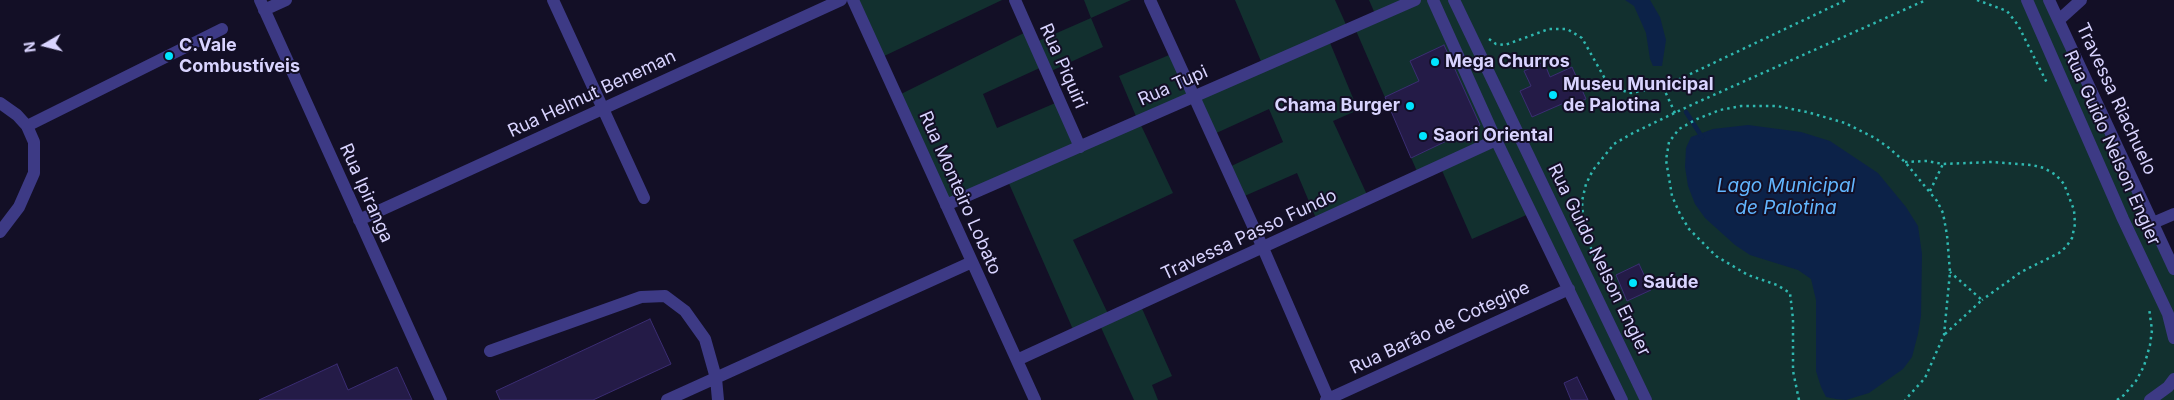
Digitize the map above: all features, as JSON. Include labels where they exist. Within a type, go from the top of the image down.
[{"type":"street","points":[[262,5],[286,0]]},
{"type":"street","points":[[553,0],[644,198]]},
{"type":"street","name":"Rua Helmut Beneman","points":[[359,220],[840,0]]},
{"type":"street","name":"Rua Monteiro Lobato","points":[[853,0],[1035,400]]},
{"type":"street","name":"Rua Piquiri","points":[[1015,0],[1080,146]]},
{"type":"street","points":[[1150,0],[1263,248],[1328,400]]},
{"type":"street","name":"Rua Tupi","points":[[946,205],[1415,0]]},
{"type":"street","points":[[1433,0],[1496,140],[1622,400]]},
{"type":"street","name":"Rua Guido Nelson Engler","points":[[1454,0],[1646,400]]},
{"type":"street","name":"Rua Guido Nelson Engler","points":[[2027,0],[2123,219],[2168,314],[2174,338]]},
{"type":"street","name":"Travessa Riachuelo","points":[[2049,0],[2060,19],[2174,269]]},
{"type":"street","points":[[2060,19],[2081,0]]},
{"type":"street","name":"Rua Ipiranga","points":[[262,5],[441,400]]},
{"type":"street","points":[[27,126],[222,29]]},
{"type":"street","points":[[0,104],[17,115],[27,126],[34,142],[34,173],[19,207],[0,232]]},
{"type":"street","name":"Travessa Passo Fundo","points":[[1017,360],[1496,140]]},
{"type":"street","points":[[2154,223],[2174,214]]},
{"type":"street","points":[[667,400],[972,262]]},
{"type":"street","name":"Rua Barão de Cotegipe","points":[[1328,400],[1569,289]]},
{"type":"street","points":[[490,351],[641,297],[665,296],[685,311],[705,339],[716,378],[718,400]]},
{"type":"street","points":[[2150,400],[2168,387],[2174,379]]},
{"type":"path","points":[[1486,35],[1496,44],[1505,45],[1548,29],[1567,29],[1582,38],[1604,78],[1617,89],[1631,93],[1663,87],[1846,0]]},
{"type":"path","points":[[1612,294],[1584,233],[1582,201],[1586,184],[1602,158],[1614,144],[1675,113],[1926,0]]},
{"type":"path","points":[[1976,0],[2007,11],[2018,25],[2049,87]]},
{"type":"path","points":[[1663,87],[1675,113]]},
{"type":"path","points":[[1800,400],[1793,371],[1790,293],[1777,285],[1748,275],[1716,256],[1696,236],[1680,214],[1672,196],[1666,160],[1669,142],[1673,135],[1684,126],[1697,118],[1720,110],[1741,106],[1776,106],[1794,108],[1824,116],[1860,130],[1889,148],[1905,162],[1930,191],[1943,213],[1947,235],[1950,272],[1944,335],[1924,378],[1905,400]]},
{"type":"path","points":[[1905,162],[1927,161],[1943,164],[1963,162],[2013,163],[2044,168],[2056,174],[2064,184],[2070,197],[2075,224],[2072,238],[2066,247],[2059,253],[2021,272],[1982,300],[1944,335]]},
{"type":"path","points":[[1930,191],[1943,164]]},
{"type":"path","points":[[1950,272],[1982,300]]},
{"type":"path","points":[[2117,400],[2136,381],[2144,366],[2152,330],[2147,302]]},
{"type":"green space","points":[[853,0],[1002,0],[880,58]]},
{"type":"green space","points":[[1084,0],[1131,0],[1091,18]]},
{"type":"green space","points":[[1235,0],[1335,0],[1348,29],[1328,38],[1358,110],[1333,121],[1369,199],[1318,223],[1297,173],[1240,198],[1227,168],[1283,142],[1269,109],[1212,135],[1194,97],[1139,121],[1173,193],[1073,240],[1110,318],[1140,304],[1172,376],[1152,385],[1158,400],[1134,400],[1099,323],[1075,334],[1007,179],[946,205],[897,96],[1028,31],[1034,43],[1091,18],[1103,47],[1047,73],[1044,66],[983,94],[997,128],[1060,101],[1080,146],[1138,121],[1119,76],[1174,53],[1194,96],[1263,66]]},
{"type":"green space","points":[[1369,0],[2049,0],[2174,269],[2174,400],[1622,400],[1531,213],[1472,239],[1440,166],[1419,176],[1354,26],[1376,16]]},
{"type":"water","points":[[1625,0],[1650,0],[1660,17],[1666,40],[1662,66],[1653,66],[1646,33],[1634,6]]},
{"type":"water","name":"Lago Municipal de Palotina","points":[[1748,125],[1801,132],[1830,141],[1878,173],[1906,207],[1918,226],[1922,254],[1921,316],[1912,357],[1903,369],[1869,393],[1846,400],[1826,397],[1816,371],[1816,300],[1811,279],[1798,270],[1750,255],[1735,245],[1705,218],[1695,204],[1688,186],[1685,167],[1686,148],[1691,137],[1713,129]]},
{"type":"building","points":[[1444,45],[1480,125],[1411,158],[1385,97],[1419,81],[1410,61]]},
{"type":"building","name":"Museu Municipal de Palotina","points":[[1544,62],[1550,77],[1572,67],[1586,99],[1566,108],[1564,103],[1532,117],[1520,91],[1531,86],[1524,71]]},
{"type":"building","name":"Saúde","points":[[1639,264],[1651,290],[1627,301],[1616,275]]},
{"type":"building","points":[[650,319],[671,364],[593,400],[500,400],[496,391]]},
{"type":"building","points":[[337,364],[348,390],[397,367],[412,400],[259,400]]},
{"type":"building","points":[[1577,377],[1588,400],[1571,400],[1564,383]]},
{"type":"waterway","points":[[1686,112],[1702,137]]},
{"type":"place","name":"C.Vale Combustíveis","points":[[169,56]]},
{"type":"place","name":"Mega Churros","points":[[1435,62]]},
{"type":"place","name":"Museu Municipal de Palotina","points":[[1553,95]]},
{"type":"place","name":"Chama Burger","points":[[1410,106]]},
{"type":"place","name":"Saori Oriental","points":[[1423,136]]},
{"type":"place","name":"Saúde","points":[[1633,283]]}]
